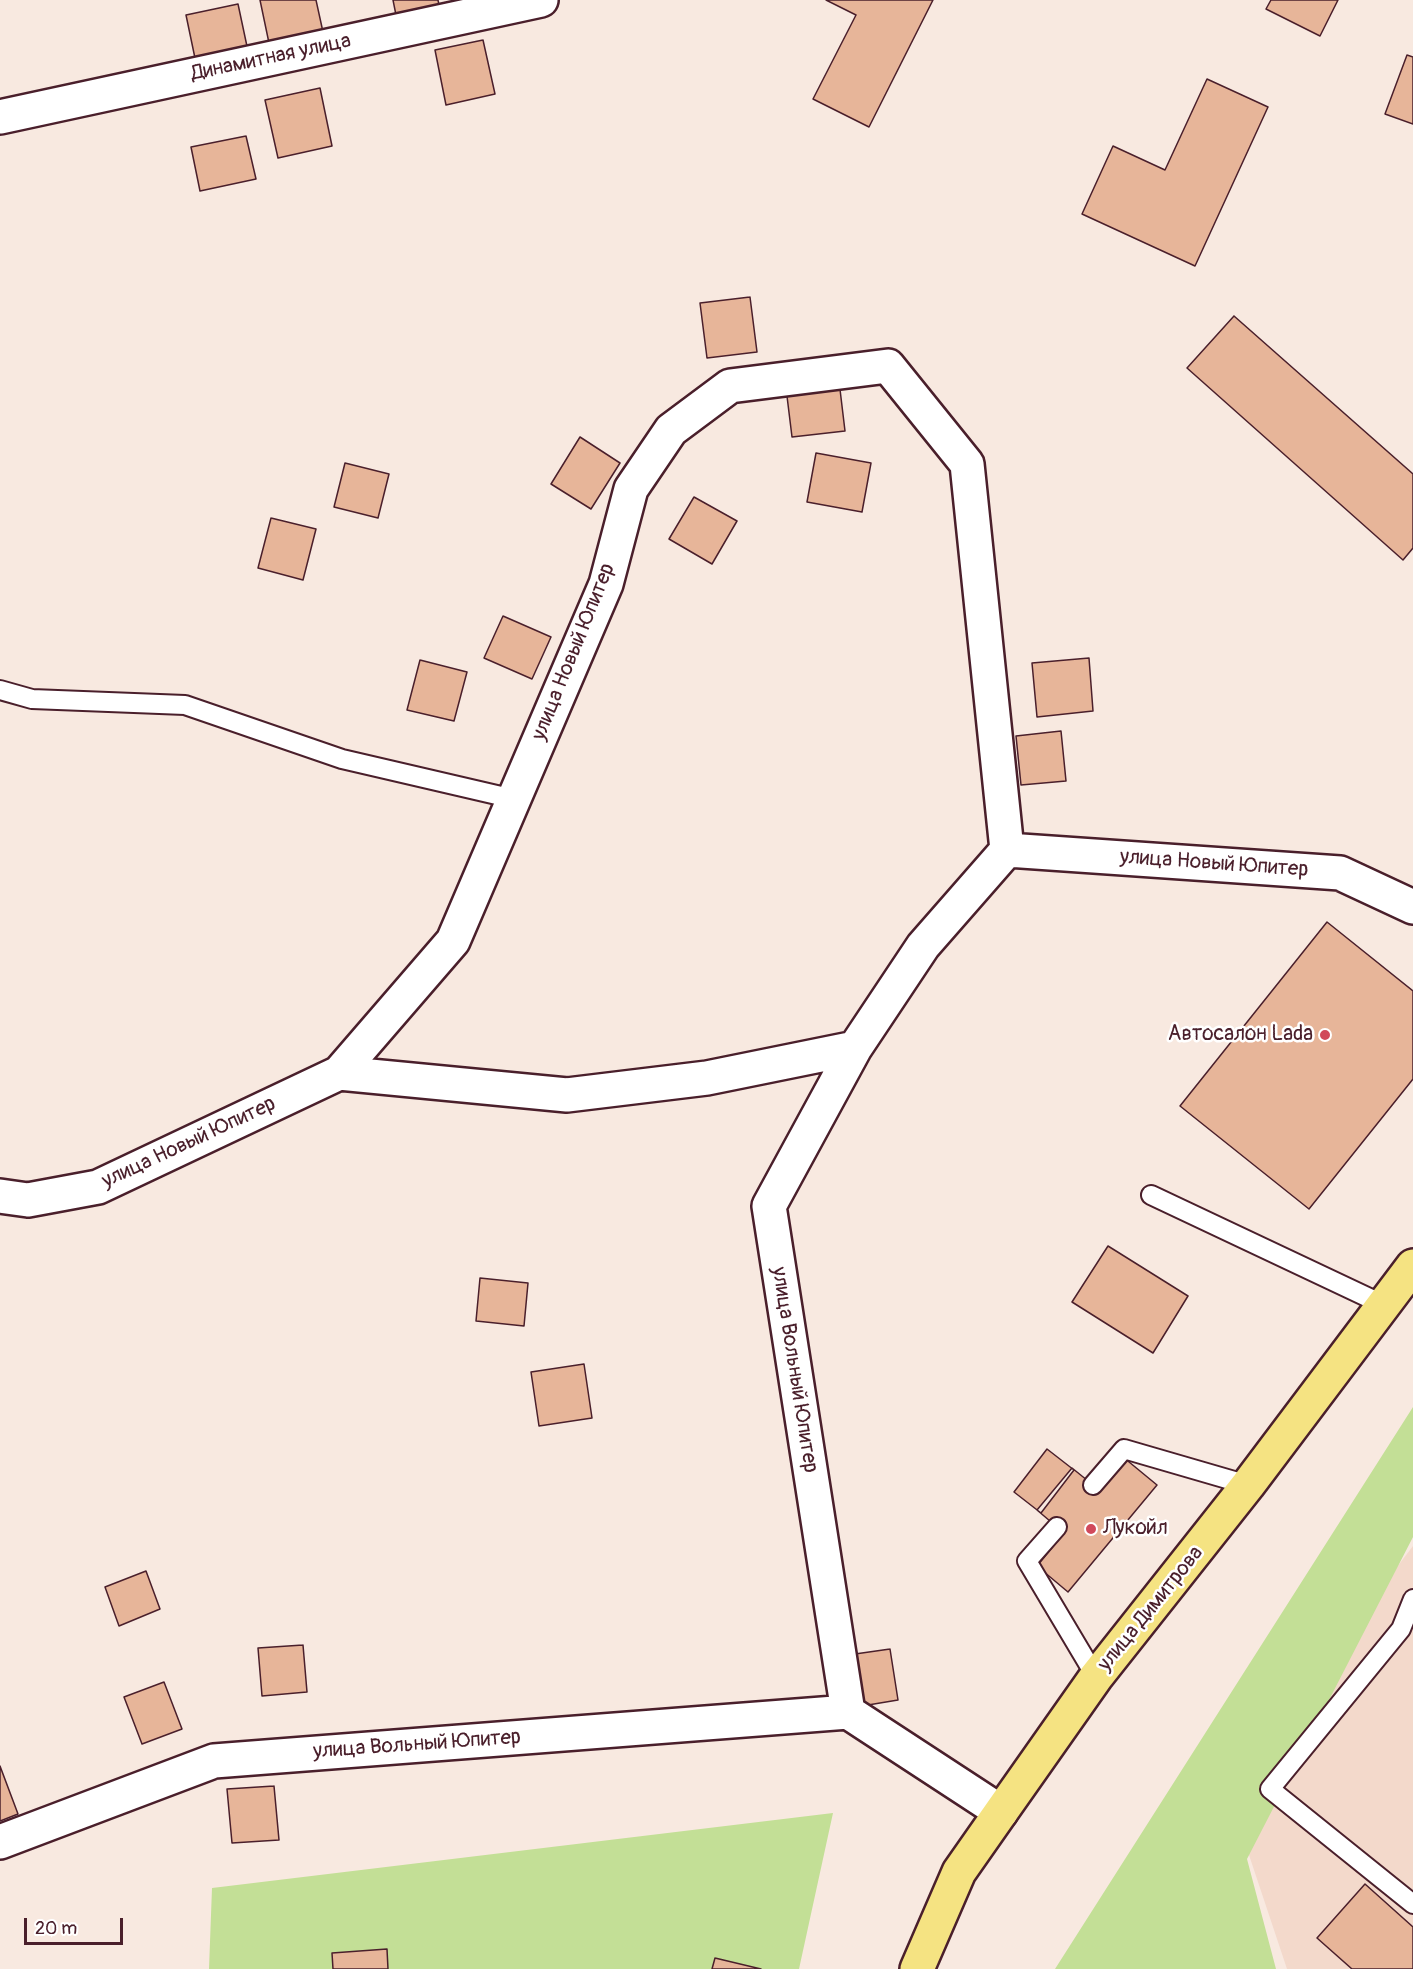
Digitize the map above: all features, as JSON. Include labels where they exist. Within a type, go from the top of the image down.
[{"type":"main road","name":"улица Димитрова","points":[[917,1969],[959,1872],[1096,1677],[1248,1485],[1413,1266]]},
{"type":"street","name":"Динамитная улица","points":[[0,117],[541,0]]},
{"type":"street","name":"улица Новый Юпитер","points":[[0,1196],[28,1200],[98,1186],[339,1073],[453,941],[606,584],[631,489],[671,430],[730,386],[888,366],[967,464],[1007,850],[1340,873],[1413,906]]},
{"type":"street","points":[[339,1073],[567,1095],[707,1078],[855,1048],[923,946],[1007,850]]},
{"type":"street","name":"улица Вольный Юпитер","points":[[0,1842],[214,1761],[848,1712],[769,1206],[855,1048]]},
{"type":"street","points":[[848,1712],[1001,1812]]},
{"type":"lane","points":[[0,690],[32,699],[185,705],[342,759],[514,799]]},
{"type":"lane","points":[[1151,1195],[1384,1305]]},
{"type":"lane","points":[[1093,1485],[1124,1449],[1248,1485]]},
{"type":"lane","points":[[1057,1527],[1027,1561],[1096,1677]]},
{"type":"lane","points":[[1413,1599],[1401,1629],[1270,1789],[1413,1904]]},
{"type":"shaded area","points":[[1413,1546],[1413,1969],[1287,1969],[1227,1789]]},
{"type":"green space","points":[[1413,1407],[1413,1537],[1247,1859],[1276,1969],[1055,1969]]},
{"type":"green space","points":[[833,1813],[799,1969],[209,1969],[212,1888]]},
{"type":"building","points":[[260,0],[316,0],[323,32],[269,43]]},
{"type":"building","points":[[393,0],[438,0],[439,5],[396,15]]},
{"type":"building","points":[[826,0],[933,0],[869,127],[813,99],[856,15]]},
{"type":"building","points":[[1271,0],[1338,0],[1320,36],[1266,9]]},
{"type":"building","points":[[238,4],[248,51],[196,63],[186,15]]},
{"type":"building","points":[[483,40],[495,94],[446,105],[435,50]]},
{"type":"building","points":[[1407,55],[1413,57],[1413,124],[1385,114]]},
{"type":"building","points":[[1207,79],[1268,107],[1195,266],[1082,214],[1113,146],[1165,170]]},
{"type":"building","points":[[320,88],[332,146],[278,158],[265,100]]},
{"type":"building","points":[[246,136],[256,179],[200,191],[191,147]]},
{"type":"building","points":[[750,297],[757,352],[707,358],[700,303]]},
{"type":"building","points":[[1234,316],[1413,474],[1413,548],[1403,560],[1187,368]]},
{"type":"building","points":[[839,381],[845,431],[792,437],[786,388]]},
{"type":"building","points":[[580,437],[620,463],[591,509],[551,484]]},
{"type":"building","points":[[816,453],[871,463],[862,512],[807,502]]},
{"type":"building","points":[[345,463],[389,474],[378,518],[334,507]]},
{"type":"building","points":[[694,497],[737,521],[712,564],[669,539]]},
{"type":"building","points":[[271,518],[316,529],[303,580],[258,568]]},
{"type":"building","points":[[503,616],[551,637],[532,679],[484,658]]},
{"type":"building","points":[[1089,658],[1093,711],[1037,717],[1032,663]]},
{"type":"building","points":[[420,660],[467,672],[454,721],[407,710]]},
{"type":"building","points":[[1061,731],[1066,781],[1021,785],[1016,736]]},
{"type":"building","name":"Автосалон Lada","points":[[1327,922],[1413,991],[1413,1079],[1309,1209],[1180,1106]]},
{"type":"building","points":[[1108,1246],[1188,1296],[1153,1353],[1072,1302]]},
{"type":"building","points":[[480,1278],[528,1283],[524,1326],[476,1321]]},
{"type":"building","points":[[584,1364],[592,1418],[539,1426],[531,1372]]},
{"type":"building","points":[[1047,1449],[1074,1470],[1041,1513],[1014,1492]]},
{"type":"building","points":[[1123,1457],[1157,1485],[1068,1592],[1037,1566],[1064,1533],[1037,1510],[1072,1468],[1098,1489]]},
{"type":"building","points":[[146,1571],[160,1609],[119,1626],[105,1587]]},
{"type":"building","points":[[303,1645],[307,1692],[262,1696],[258,1648]]},
{"type":"building","points":[[890,1649],[898,1700],[856,1707],[848,1655]]},
{"type":"building","points":[[164,1682],[182,1729],[142,1744],[124,1697]]},
{"type":"building","points":[[0,1766],[18,1814],[0,1821]]},
{"type":"building","points":[[274,1786],[279,1840],[232,1843],[227,1789]]},
{"type":"building","points":[[1365,1884],[1413,1927],[1413,1969],[1352,1969],[1317,1938]]},
{"type":"building","points":[[387,1949],[388,1969],[333,1969],[332,1953]]},
{"type":"building","points":[[715,1958],[761,1969],[712,1969]]},
{"type":"place","name":"Автосалон Lada","points":[[1325,1035]]},
{"type":"place","name":"Лукойл","points":[[1091,1529]]}]
